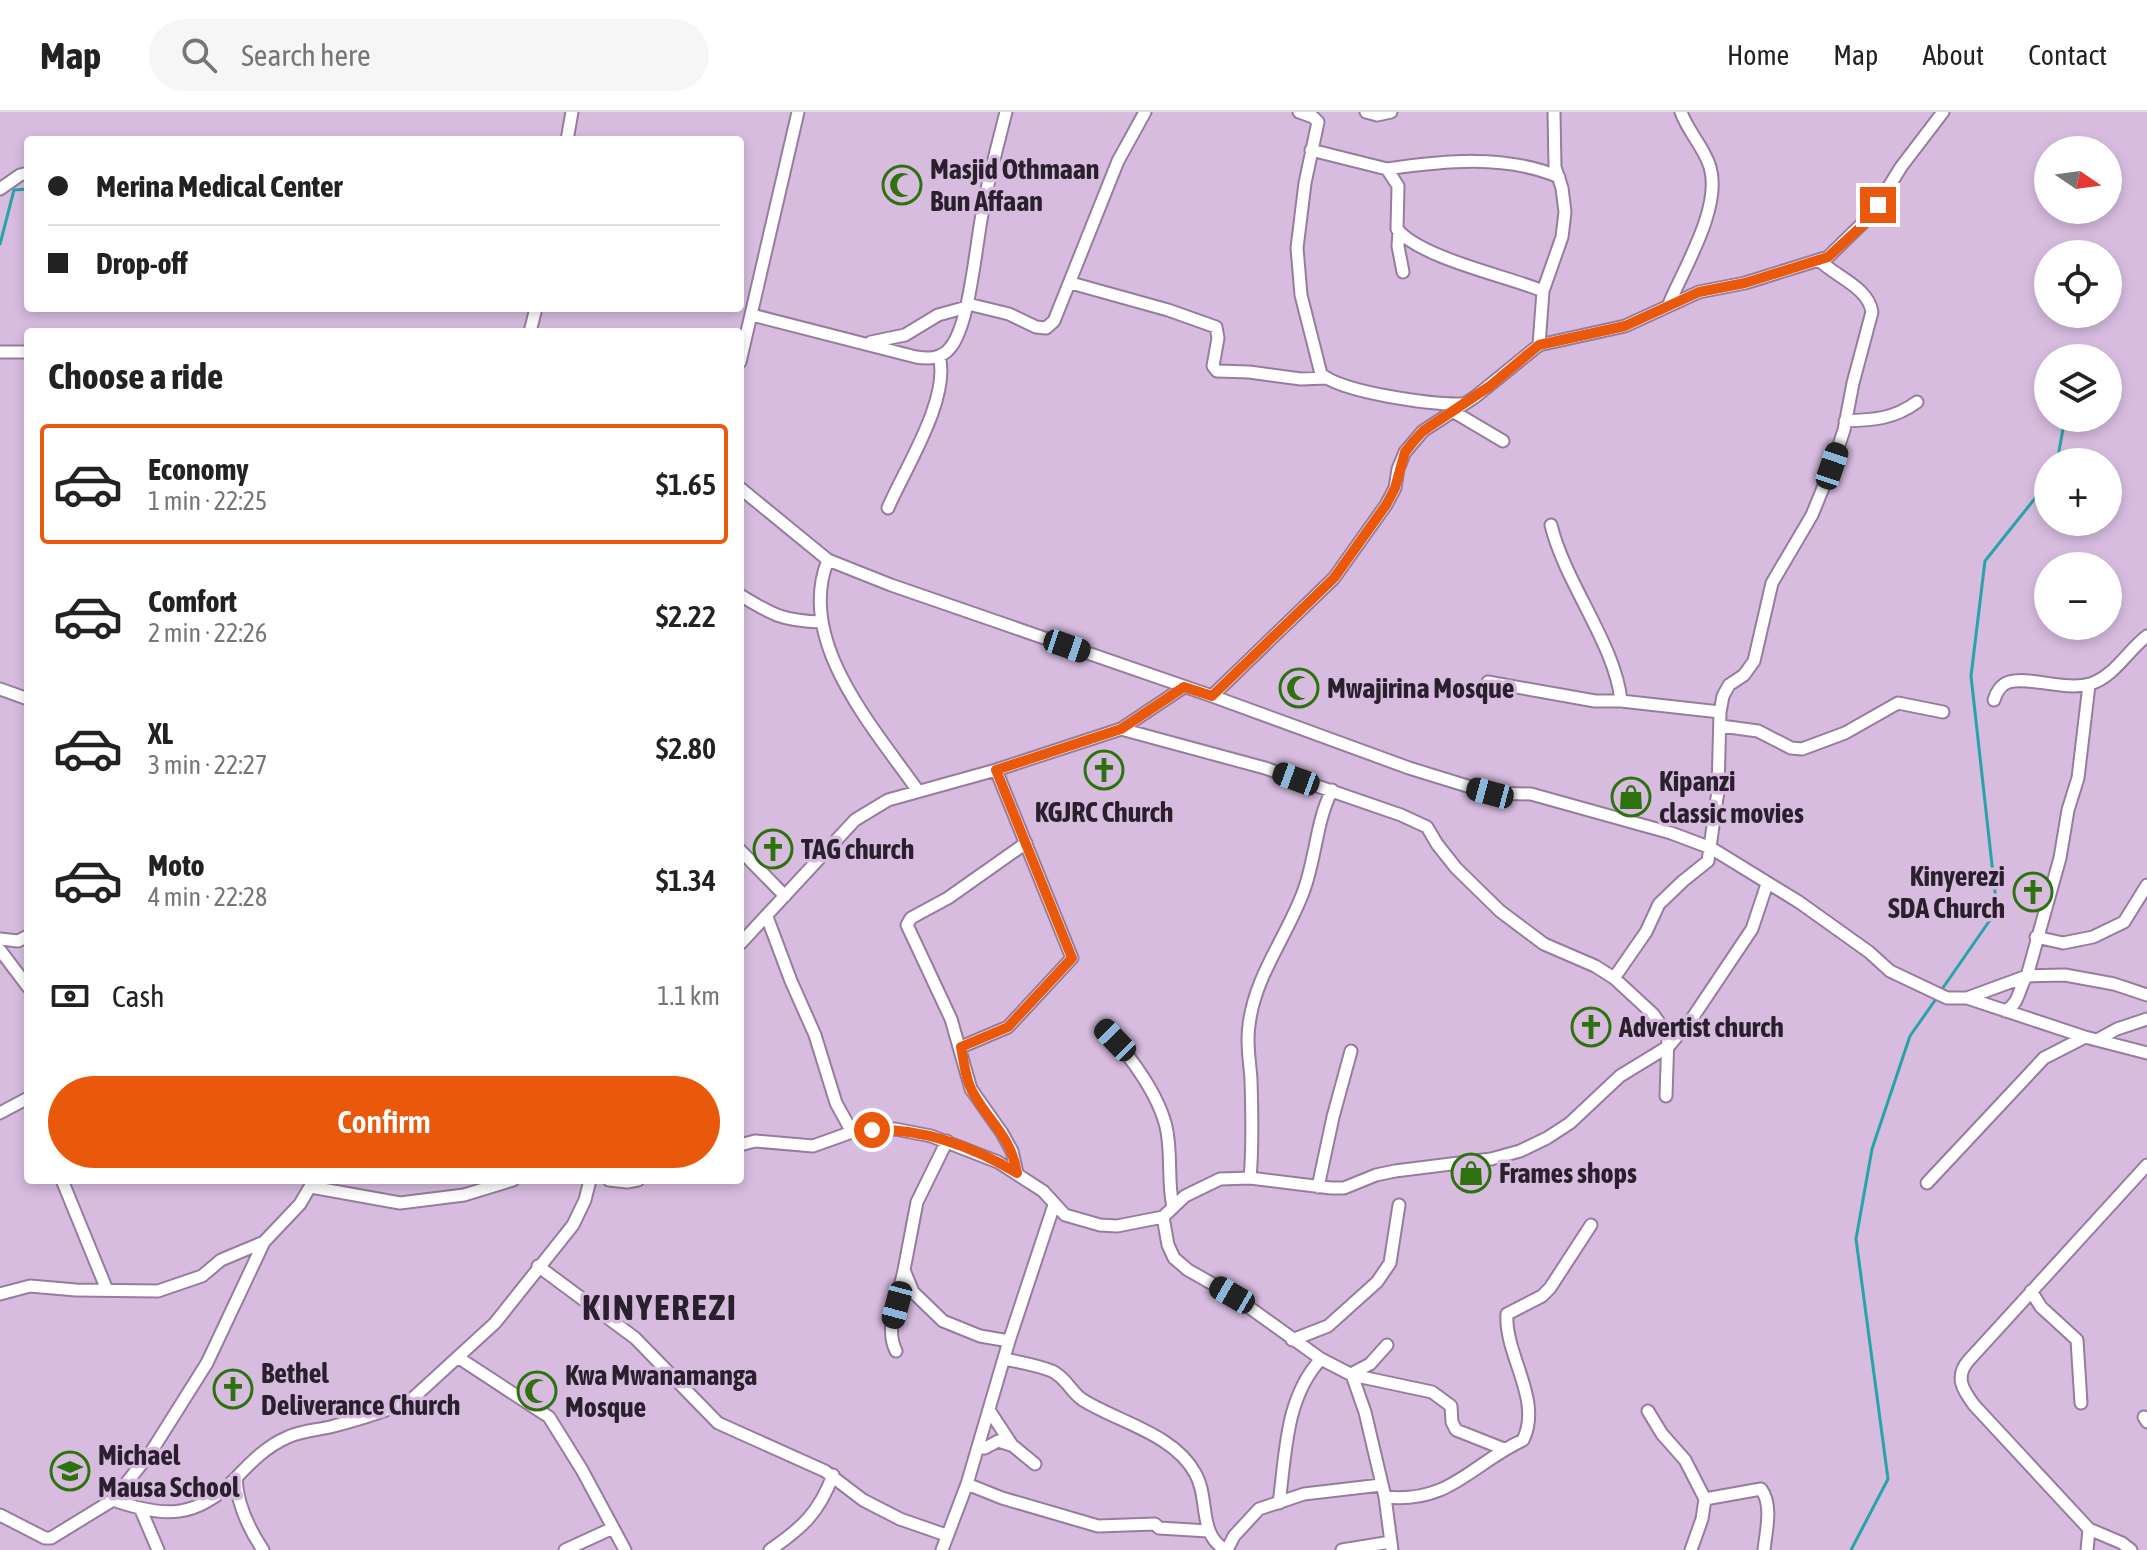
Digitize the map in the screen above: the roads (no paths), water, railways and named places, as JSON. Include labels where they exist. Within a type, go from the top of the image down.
[{"type":"street","points":[[568,136],[572,112]]},
{"type":"street","points":[[744,346],[798,112]]},
{"type":"street","points":[[752,315],[916,357],[939,356],[950,348],[957,338],[967,305],[983,207],[1006,112]]},
{"type":"street","points":[[864,343],[905,335],[938,315],[967,305],[1009,314],[1036,327],[1046,328],[1054,321],[1118,161],[1145,112]]},
{"type":"street","points":[[1299,112],[1316,115],[1318,122],[1297,248],[1301,295],[1318,368],[1326,378]]},
{"type":"street","points":[[1366,112],[1377,115],[1391,112]]},
{"type":"street","points":[[1539,345],[1543,291],[1562,237],[1565,212],[1555,167],[1554,112]]},
{"type":"street","points":[[1669,304],[1700,235],[1712,188],[1707,160],[1684,123],[1681,112]]},
{"type":"street","points":[[1212,696],[1334,578],[1386,505],[1395,488],[1405,452],[1423,431],[1459,408],[1539,345],[1625,326],[1699,292],[1745,283],[1828,257],[1872,214],[1901,167],[1943,112]]},
{"type":"street","points":[[1311,150],[1387,169],[1441,163],[1503,163],[1532,167],[1559,177]]},
{"type":"street","points":[[1387,169],[1398,186],[1395,223],[1399,232],[1410,241],[1543,291]]},
{"type":"street","points":[[0,189],[24,174]]},
{"type":"street","points":[[1399,232],[1403,272]]},
{"type":"street","points":[[1614,978],[1646,932],[1659,904],[1708,861],[1720,712],[1726,689],[1744,675],[1754,661],[1772,583],[1812,515],[1836,453],[1872,312],[1871,303],[1863,293],[1819,260]]},
{"type":"street","points":[[1071,283],[1211,324],[1218,332],[1213,366],[1217,371],[1301,379],[1326,378],[1412,401],[1459,408],[1503,441]]},
{"type":"street","points":[[0,352],[24,352]]},
{"type":"street","points":[[888,508],[924,432],[940,380],[942,364],[939,356]]},
{"type":"street","points":[[1845,421],[1884,419],[1917,402]]},
{"type":"street","points":[[744,491],[828,560],[1322,738],[1468,787],[1490,793],[1531,794],[1671,833],[1711,848],[1799,902],[1900,977],[1947,998],[1967,998],[2147,1053]]},
{"type":"street","points":[[1551,525],[1566,570],[1613,670],[1621,701]]},
{"type":"street","points":[[828,560],[819,592],[821,622],[833,657],[858,705],[918,791]]},
{"type":"street","points":[[744,597],[769,613],[821,622]]},
{"type":"street","points":[[1994,700],[2001,687],[2010,681],[2089,685],[2110,672],[2147,636]]},
{"type":"street","points":[[1488,682],[1595,701],[1720,712]]},
{"type":"street","points":[[2005,1011],[2015,1005],[2027,976],[2062,850],[2068,810],[2078,778],[2089,685]]},
{"type":"street","points":[[744,940],[862,814],[888,800],[996,770],[1121,729],[1184,687]]},
{"type":"street","points":[[0,689],[24,698]]},
{"type":"street","points":[[1721,726],[1758,731],[1791,748],[1802,749],[1845,733],[1898,703],[1943,712]]},
{"type":"street","points":[[1121,729],[1265,768],[1427,827],[1456,868],[1507,917],[1544,944],[1595,966],[1614,978],[1653,1014],[1668,1035],[1666,1096]]},
{"type":"street","points":[[961,1047],[1008,1027],[1072,958],[996,770]]},
{"type":"street","points":[[1250,1178],[1250,1016],[1258,983],[1302,895],[1312,865],[1317,826],[1332,790]]},
{"type":"street","points":[[1017,1173],[1012,1151],[971,1089],[961,1047],[938,987],[907,922],[948,898],[1026,843]]},
{"type":"street","points":[[744,854],[785,896]]},
{"type":"street","points":[[744,1144],[755,1141],[813,1146],[852,1132],[895,1129],[947,1141],[981,1154],[1043,1191],[1065,1215],[1100,1225],[1117,1226],[1163,1217],[1185,1196],[1204,1184],[1220,1179],[1250,1178],[1344,1188],[1376,1175],[1460,1164],[1520,1151],[1570,1123],[1620,1076],[1669,1046],[1693,1017],[1752,929],[1767,884]]},
{"type":"street","points":[[2036,937],[2063,943],[2093,937],[2124,922],[2147,885]]},
{"type":"street","points":[[767,917],[815,1035],[836,1103],[852,1132]]},
{"type":"street","points":[[0,939],[18,941],[24,938]]},
{"type":"street","points":[[0,950],[24,982]]},
{"type":"street","points":[[1967,998],[2027,976],[2065,975],[2114,984],[2147,995]]},
{"type":"street","points":[[1927,1183],[2044,1058],[2147,1019]]},
{"type":"street","points":[[1104,1028],[1129,1054],[1165,1117],[1169,1193],[1173,1207]]},
{"type":"street","points":[[1318,1187],[1351,1051]]},
{"type":"street","points":[[0,1113],[24,1100]]},
{"type":"street","points":[[896,1351],[890,1340],[891,1328],[917,1202],[947,1141]]},
{"type":"street","points":[[2131,1550],[2089,1529],[2028,1466],[1962,1387],[1964,1366],[2147,1165]]},
{"type":"street","points":[[64,1184],[107,1290]]},
{"type":"street","points":[[0,1515],[45,1538],[51,1538],[113,1500],[151,1452],[207,1363],[264,1242],[300,1204],[313,1184],[400,1203],[464,1195],[500,1184]]},
{"type":"street","points":[[113,1500],[141,1510],[182,1512],[198,1507],[216,1496],[251,1461],[293,1435],[395,1408],[412,1399],[495,1323],[573,1225],[589,1184]]},
{"type":"street","points":[[942,1550],[967,1484],[1009,1341],[1054,1205]]},
{"type":"street","points":[[1292,1340],[1328,1326],[1377,1282],[1390,1263],[1399,1205]]},
{"type":"street","points":[[1163,1217],[1168,1245],[1174,1258],[1292,1340],[1351,1375],[1432,1392],[1451,1406],[1456,1430],[1504,1449]]},
{"type":"street","points":[[1004,1359],[1059,1375],[1080,1398],[1152,1433],[1164,1442],[1194,1470],[1208,1531],[1226,1550],[1259,1509],[1304,1494],[1383,1491],[1410,1497],[1449,1488],[1504,1449],[1523,1440],[1529,1424],[1507,1314],[1542,1296],[1550,1288],[1591,1225]]},
{"type":"street","points":[[0,1294],[30,1286],[158,1291],[202,1276],[221,1260],[264,1242]]},
{"type":"street","points":[[538,1266],[635,1338],[718,1423],[833,1475],[879,1509],[912,1525],[946,1535]]},
{"type":"street","points":[[904,1270],[913,1292],[943,1321],[980,1336],[1009,1341]]},
{"type":"street","points":[[2031,1291],[2041,1307],[2077,1340],[2081,1403]]},
{"type":"street","points":[[1351,1375],[1370,1364],[1387,1345]]},
{"type":"street","points":[[459,1358],[549,1417],[625,1550]]},
{"type":"street","points":[[1279,1503],[1290,1419],[1300,1387],[1321,1359]]},
{"type":"street","points":[[1342,1550],[1391,1546],[1383,1491],[1365,1412],[1351,1375]]},
{"type":"street","points":[[989,1410],[1012,1445],[1035,1464]]},
{"type":"street","points":[[1648,1411],[1662,1434],[1685,1460],[1705,1499],[1702,1519],[1691,1550]]},
{"type":"street","points":[[978,1448],[998,1441],[1012,1445]]},
{"type":"street","points":[[770,1550],[809,1520],[826,1496],[833,1475]]},
{"type":"street","points":[[236,1478],[239,1502],[253,1536],[263,1550]]},
{"type":"street","points":[[967,1484],[1002,1498],[1098,1526],[1155,1524],[1159,1528],[1208,1531]]},
{"type":"street","points":[[1705,1499],[1761,1489],[1766,1496],[1768,1509],[1764,1550]]},
{"type":"street","points":[[141,1510],[158,1550]]},
{"type":"street","points":[[565,1550],[613,1528]]},
{"type":"street","points":[[2087,1550],[2089,1529]]},
{"type":"street","points":[[51,1538],[58,1550]]},
{"type":"waterway","points":[[0,244],[14,190],[24,189]]},
{"type":"waterway","points":[[2060,448],[2062,432]]},
{"type":"waterway","points":[[1940,992],[1997,910],[1971,676],[1985,561],[2034,500]]},
{"type":"waterway","points":[[1851,1550],[1888,1479],[1856,1239],[1872,1149],[1910,1036],[1936,999]]},
{"type":"place","name":"Masjid Othmaan Bun Affaan","points":[[902,185]]},
{"type":"place","name":"Mwajirina Mosque","points":[[1299,688]]},
{"type":"place","name":"KGJRC Church","points":[[1104,770]]},
{"type":"place","name":"Kipanzi classic movies","points":[[1631,797]]},
{"type":"place","name":"TAG church","points":[[773,849]]},
{"type":"place","name":"Kinyerezi SDA Church","points":[[2033,892]]},
{"type":"place","name":"Advertist church","points":[[1591,1027]]},
{"type":"place","name":"Frames shops","points":[[1471,1173]]},
{"type":"place","name":"Bethel Deliverance Church","points":[[233,1389]]},
{"type":"place","name":"Kwa Mwanamanga Mosque","points":[[537,1391]]},
{"type":"place","name":"Michael Mausa School","points":[[70,1471]]},
{"type":"district","name":"KINYEREZI","points":[[660,1307]]}]
